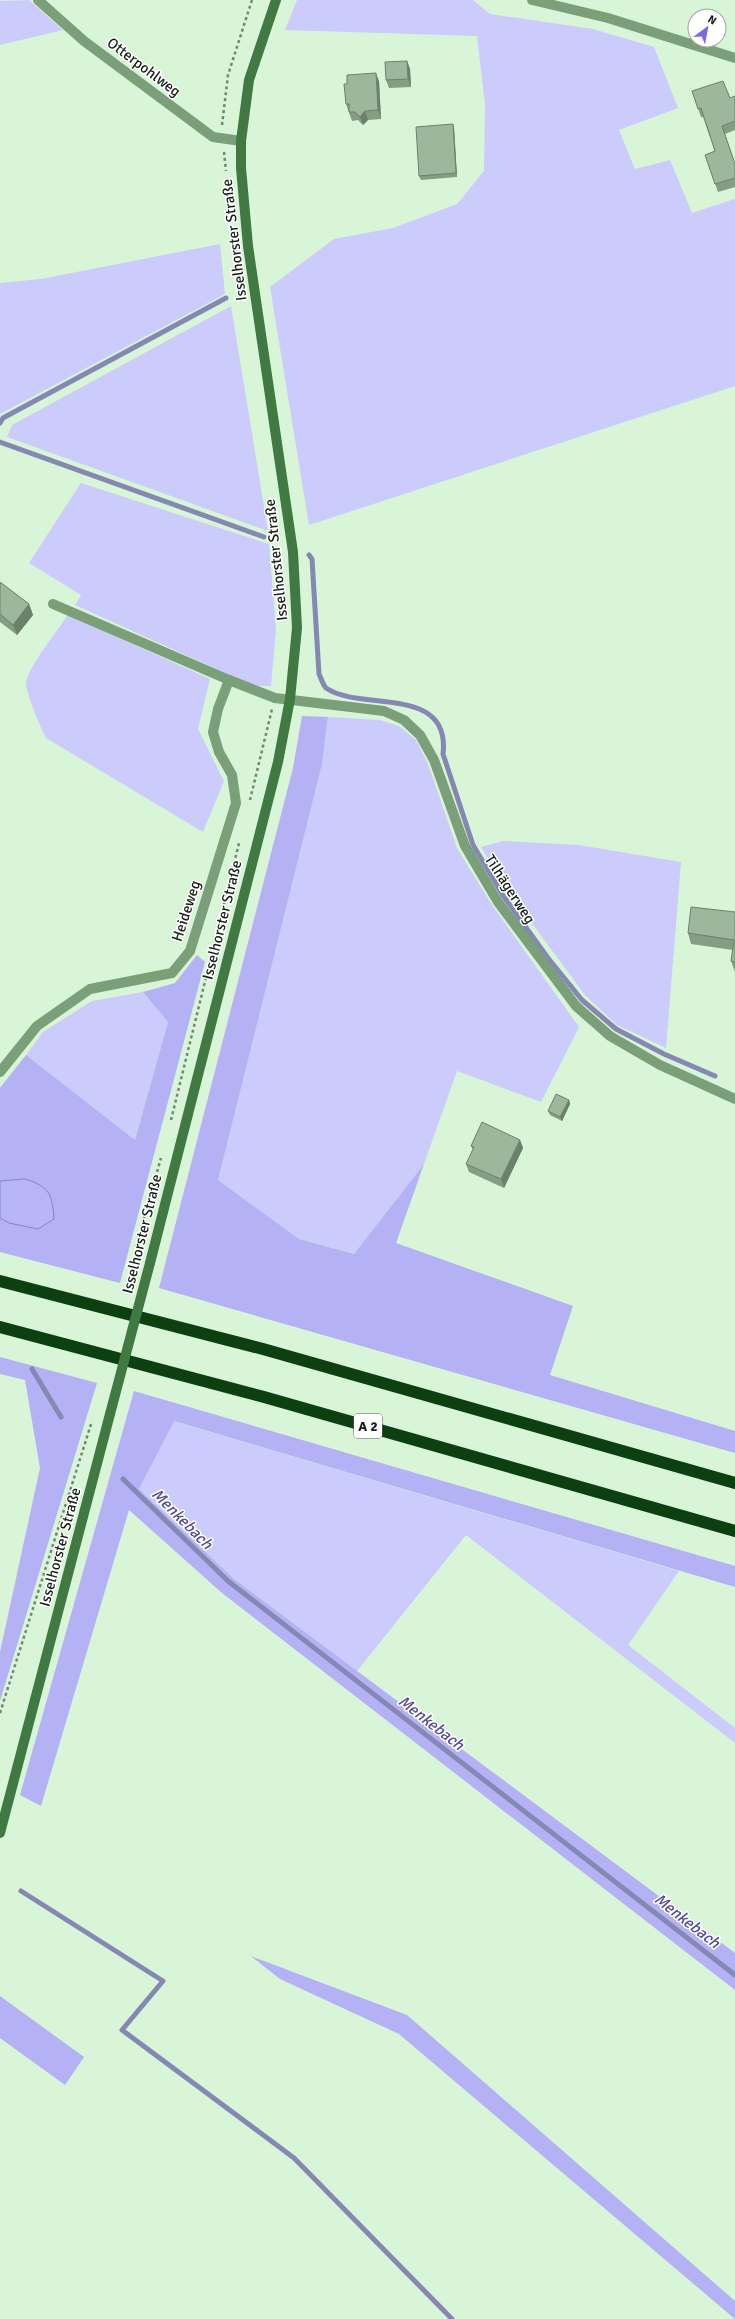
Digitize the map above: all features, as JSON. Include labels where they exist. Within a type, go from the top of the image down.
[{"type":"highway","points":[[0,1280],[263,1349],[735,1483]]},
{"type":"highway","name":"A 2","points":[[0,1327],[264,1396],[735,1531]]},
{"type":"street","name":"Otterpohlweg","points":[[38,0],[84,41],[213,137],[241,141]]},
{"type":"street","name":"Isselhorster Straße","points":[[0,1833],[150,1263],[262,826],[290,699],[297,628],[293,552],[242,202],[241,141],[249,80],[276,0]]},
{"type":"street","points":[[532,0],[608,18],[735,58]]},
{"type":"street","points":[[53,604],[229,680],[275,698],[290,699]]},
{"type":"street","name":"Heideweg","points":[[0,1072],[37,1026],[90,990],[172,973],[190,951],[236,803],[232,774],[219,752],[213,732],[218,709],[229,680]]},
{"type":"street","name":"Tilhägerweg","points":[[290,699],[384,711],[404,720],[420,736],[434,760],[465,846],[498,902],[576,1006],[610,1036],[660,1065],[735,1099]]},
{"type":"path","points":[[249,805],[275,698]]},
{"type":"path","points":[[169,1127],[241,836]]},
{"type":"path","points":[[136,1261],[136,1246],[163,1150]]},
{"type":"path","points":[[0,1713],[94,1418]]},
{"type":"shaded area","points":[[29,0],[63,30],[0,45],[0,1]]},
{"type":"shaded area","points":[[297,0],[473,0],[490,14],[593,29],[654,47],[678,108],[619,130],[635,169],[670,160],[692,213],[735,199],[735,386],[309,525],[270,287],[334,239],[393,228],[457,204],[484,171],[485,105],[477,36],[285,30]]},
{"type":"shaded area","points":[[220,244],[225,294],[0,414],[0,283],[41,279]]},
{"type":"shaded area","points":[[231,306],[268,531],[7,437],[12,425]]},
{"type":"shaded area","points":[[81,483],[269,544],[276,630],[271,686],[254,686],[75,605],[81,595],[29,563]]},
{"type":"shaded area","points":[[68,615],[210,679],[198,729],[224,781],[203,832],[46,738],[31,703],[26,683],[28,676],[38,658]]},
{"type":"shaded area","points":[[302,716],[328,717],[322,764],[218,1180],[299,1239],[354,1254],[424,1164],[396,1243],[573,1306],[550,1375],[735,1431],[735,1453],[159,1288],[293,768]]},
{"type":"shaded area","points":[[328,717],[380,720],[399,726],[416,740],[428,764],[457,848],[492,905],[579,1027],[541,1102],[457,1071],[424,1164],[354,1254],[299,1239],[218,1180],[322,764]]},
{"type":"shaded area","points":[[503,841],[579,845],[681,862],[666,1048],[617,1025],[585,995],[508,891],[481,847]]},
{"type":"shaded area","points":[[197,955],[205,962],[120,1283],[0,1252],[0,1088],[26,1055],[135,1140],[168,1022],[143,992],[175,983]]},
{"type":"shaded area","points":[[143,992],[168,1022],[135,1140],[26,1055],[43,1032],[92,1001]]},
{"type":"shaded area","points":[[25,1179],[40,1185],[51,1197],[54,1219],[38,1229],[9,1223],[0,1218],[0,1181]]},
{"type":"shaded area","points":[[0,1357],[97,1383],[0,1701],[0,1652],[40,1468],[25,1380],[0,1374]]},
{"type":"shaded area","points":[[134,1391],[735,1566],[735,1587],[174,1421],[139,1489],[234,1579],[735,1953],[735,1990],[222,1593],[129,1510],[41,1806],[20,1795]]},
{"type":"shaded area","points":[[173,1421],[679,1571],[628,1645],[735,1728],[735,1743],[466,1535],[357,1671],[234,1579],[139,1489]]},
{"type":"shaded area","points":[[251,1956],[407,2015],[735,2301],[735,2319],[399,2034],[280,1979]]},
{"type":"shaded area","points":[[0,1996],[84,2057],[65,2085],[0,2038]]},
{"type":"building","points":[[407,61],[408,79],[386,80],[385,62]]},
{"type":"building","points":[[376,73],[378,110],[365,111],[360,117],[355,112],[349,112],[349,104],[346,104],[344,84],[347,84],[347,75]]},
{"type":"building","points":[[723,81],[730,98],[735,96],[735,121],[722,126],[735,164],[735,178],[715,184],[705,155],[715,151],[701,108],[698,109],[692,91]]},
{"type":"building","points":[[453,124],[456,173],[419,176],[416,127]]},
{"type":"building","points":[[0,582],[29,604],[13,625],[0,614]]},
{"type":"building","points":[[691,907],[735,912],[735,962],[731,961],[734,940],[688,933]]},
{"type":"building","points":[[556,1094],[569,1100],[560,1117],[548,1111]]},
{"type":"building","points":[[482,1122],[520,1140],[501,1179],[466,1164],[474,1147],[471,1146]]},
{"type":"waterway","points":[[0,423],[3,418],[226,298]]},
{"type":"waterway","points":[[0,442],[264,537]]},
{"type":"waterway","points":[[309,555],[312,559],[319,674],[325,687],[341,695],[400,704],[418,709],[433,718],[442,732],[443,754],[473,845],[504,897],[548,958],[582,1000],[616,1029],[664,1054],[715,1076]]},
{"type":"waterway","name":"Menkebach","points":[[32,1369],[61,1417]]},
{"type":"waterway","name":"Menkebach","points":[[123,1479],[228,1581],[735,1975]]},
{"type":"waterway","points":[[21,1891],[163,1981],[122,2030],[294,2158],[452,2319]]}]
